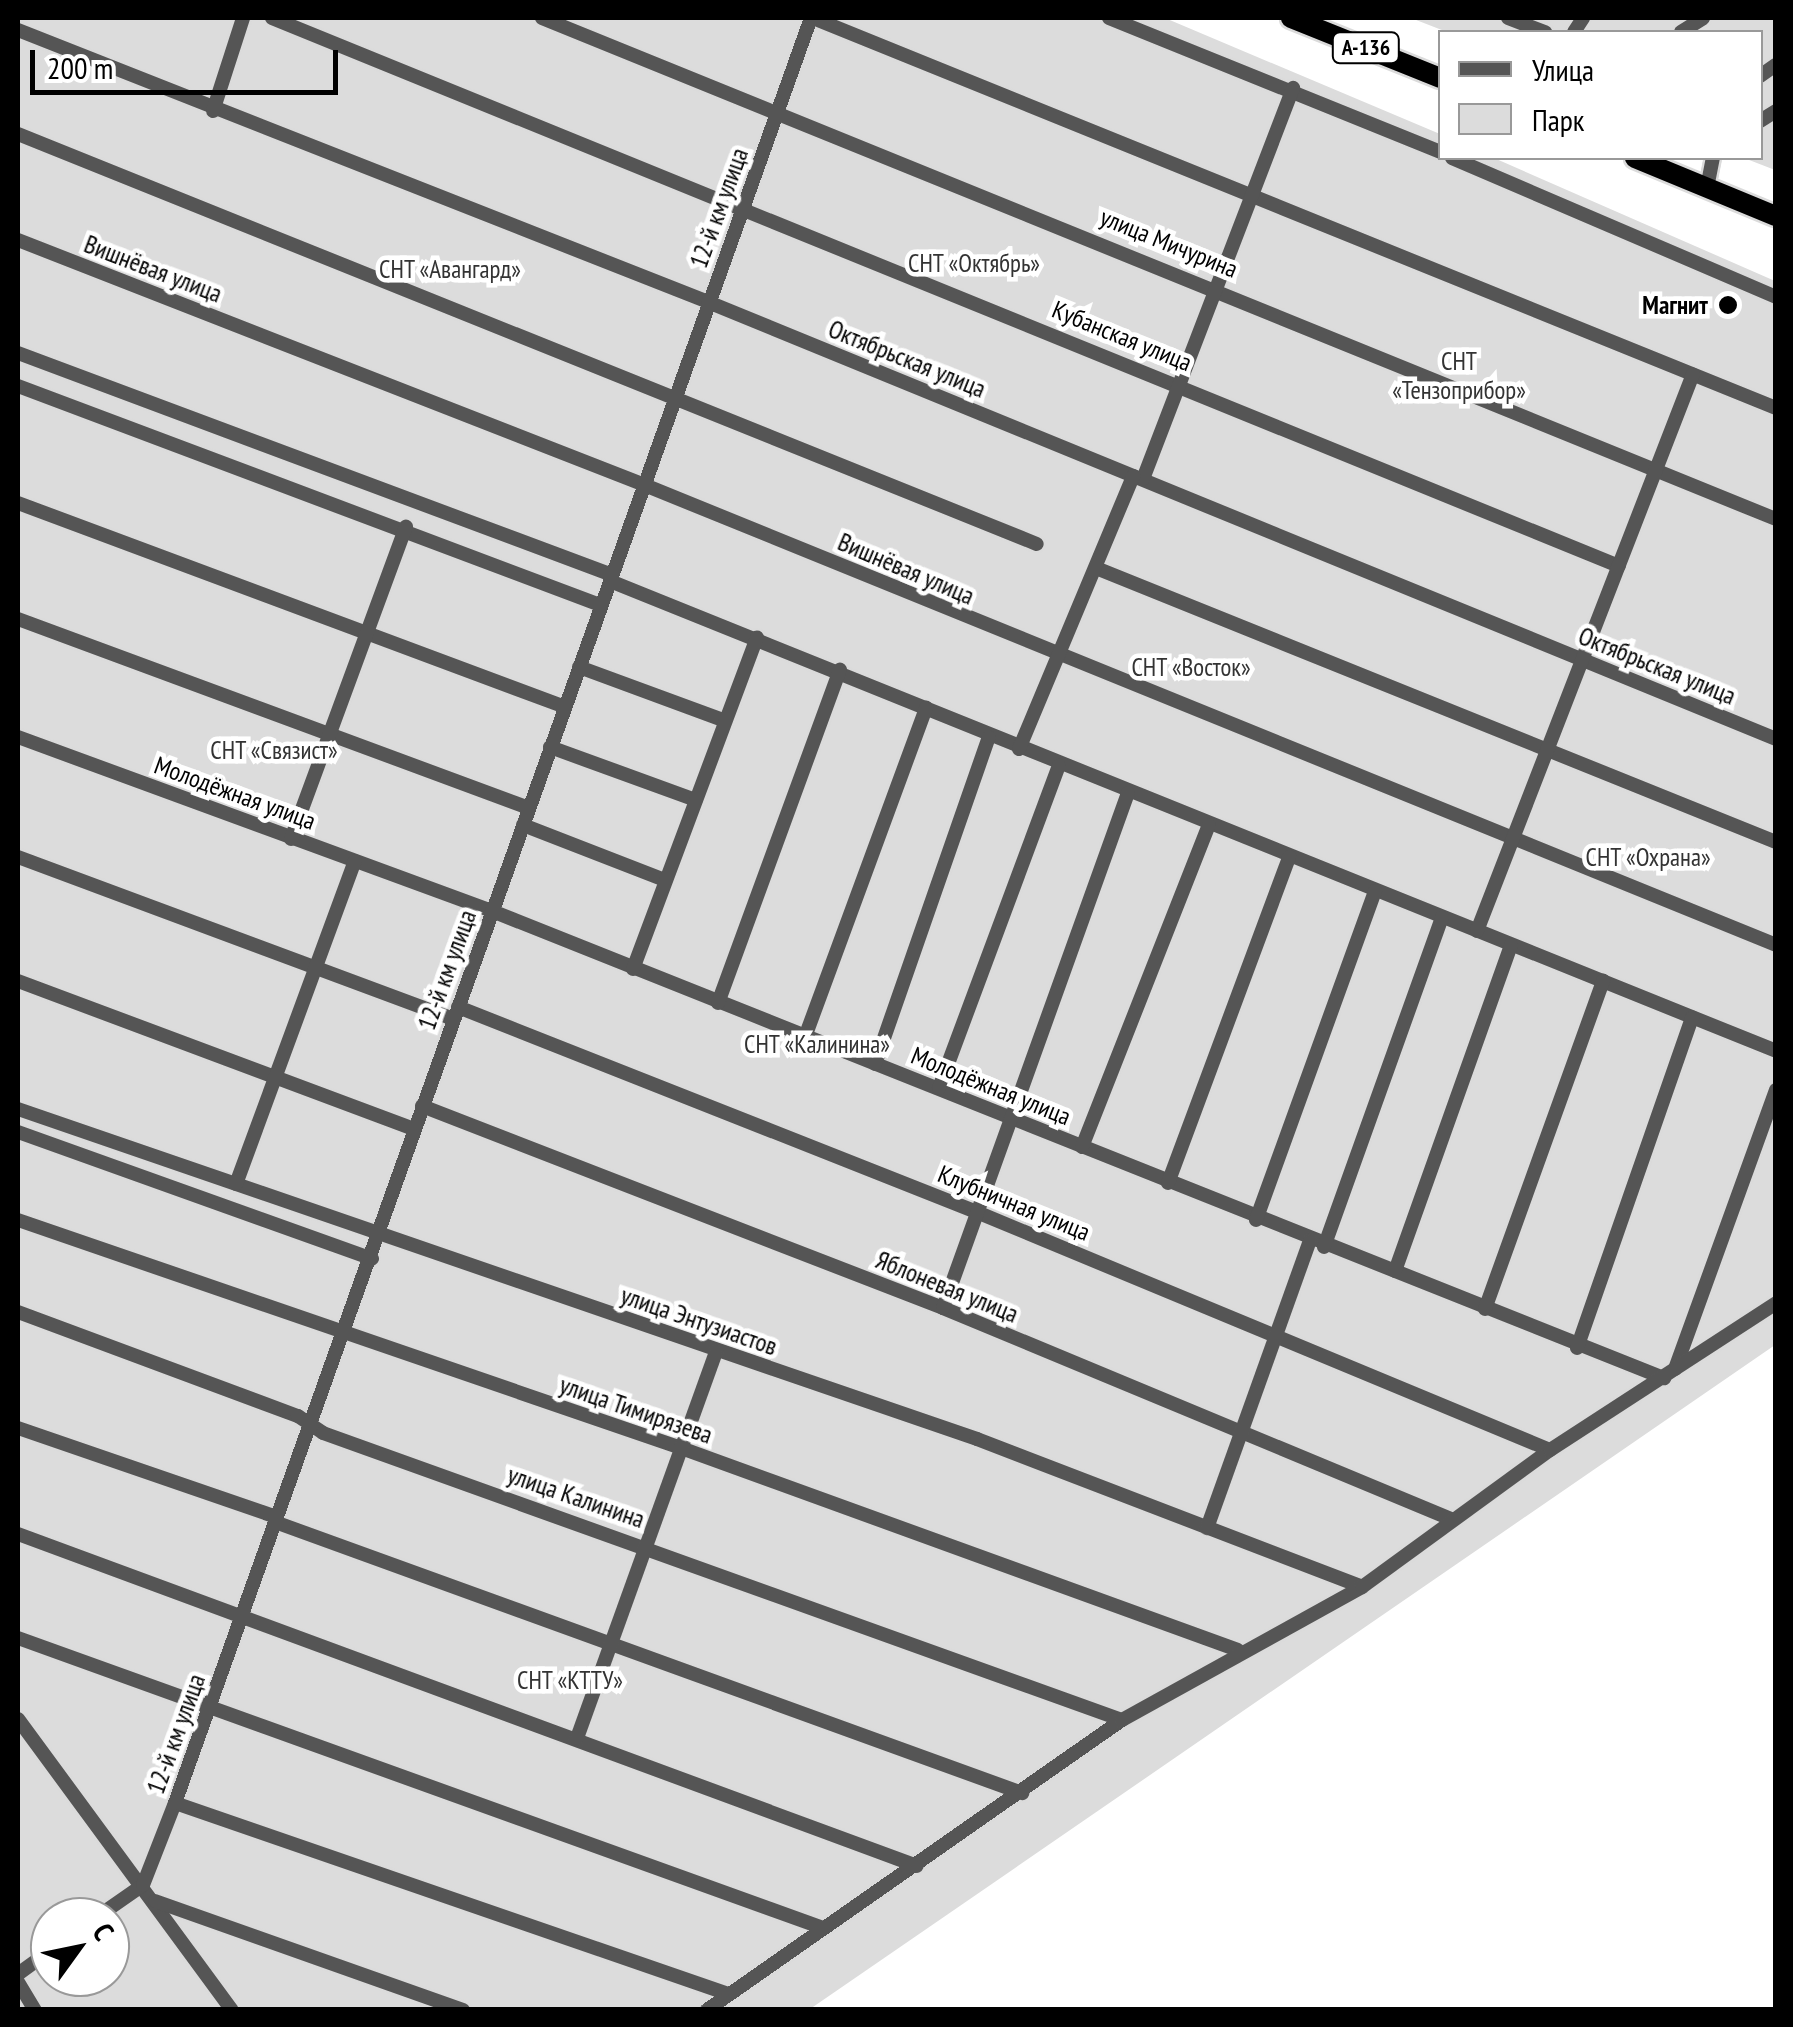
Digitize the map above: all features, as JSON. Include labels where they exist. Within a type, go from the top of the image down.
[{"type":"highway","name":"А-136","points":[[1291,18],[1438,77]]},
{"type":"highway","name":"А-136","points":[[1324,18],[1438,64]]},
{"type":"highway","points":[[1645,160],[1709,173],[1776,216]]},
{"type":"highway","points":[[1673,160],[1776,202]]},
{"type":"street","points":[[213,111],[244,18]]},
{"type":"street","name":"Кубанская улица","points":[[272,18],[744,206],[1619,566]]},
{"type":"street","name":"улица Мичурина","points":[[542,18],[1220,288],[1776,519]]},
{"type":"street","points":[[812,18],[1776,408]]},
{"type":"street","name":"12-й км улица","points":[[144,1885],[382,1234],[422,1106],[600,605],[648,486],[674,394],[812,18]]},
{"type":"street","points":[[1109,18],[1294,88],[1438,151]]},
{"type":"street","points":[[1508,18],[1540,30]]},
{"type":"street","name":"Октябрьская улица","points":[[18,30],[213,111],[708,302],[1776,739]]},
{"type":"street","points":[[1020,749],[1220,288],[1294,88]]},
{"type":"street","points":[[18,134],[674,394],[1036,544]]},
{"type":"street","points":[[1457,160],[1776,296]]},
{"type":"street","name":"Вишнёвая улица","points":[[18,240],[648,486],[1776,945]]},
{"type":"street","points":[[18,353],[611,578],[840,670],[1059,766],[1776,1051]]},
{"type":"street","points":[[1476,931],[1552,750],[1692,374]]},
{"type":"street","points":[[18,386],[406,528],[600,605]]},
{"type":"street","points":[[18,502],[565,708]]},
{"type":"street","points":[[291,838],[406,528]]},
{"type":"street","points":[[1096,568],[1776,842]]},
{"type":"street","points":[[18,619],[528,808]]},
{"type":"street","points":[[633,969],[757,637]]},
{"type":"street","points":[[578,667],[723,720]]},
{"type":"street","points":[[718,1003],[840,670]]},
{"type":"street","points":[[805,1037],[926,708]]},
{"type":"street","points":[[875,1064],[990,736]]},
{"type":"street","name":"Молодёжная улица","points":[[18,737],[492,911],[939,1088],[1256,1220],[1396,1271],[1577,1348],[1669,1374]]},
{"type":"street","points":[[550,747],[696,800]]},
{"type":"street","points":[[939,1088],[1059,766]]},
{"type":"street","points":[[942,1308],[1128,793]]},
{"type":"street","points":[[523,824],[666,880]]},
{"type":"street","points":[[1082,1148],[1209,825]]},
{"type":"street","points":[[1168,1184],[1290,856]]},
{"type":"street","name":"Клубничная улица","points":[[18,858],[316,967],[456,1013],[979,1213],[1550,1450]]},
{"type":"street","points":[[236,1184],[273,1072],[355,861]]},
{"type":"street","points":[[1256,1220],[1375,891]]},
{"type":"street","points":[[1207,1528],[1238,1430],[1275,1334],[1317,1244],[1442,918]]},
{"type":"street","points":[[1396,1271],[1511,945]]},
{"type":"street","points":[[18,981],[273,1072],[414,1129]]},
{"type":"street","points":[[1485,1310],[1603,981]]},
{"type":"street","points":[[1577,1348],[1692,1017]]},
{"type":"street","points":[[1669,1374],[1776,1090]]},
{"type":"street","name":"Яблоневая улица","points":[[422,1106],[942,1308],[1451,1519]]},
{"type":"street","name":"улица Энтузиастов","points":[[18,1109],[977,1439],[1362,1587]]},
{"type":"street","points":[[18,1132],[372,1260]]},
{"type":"street","name":"улица Тимирязева","points":[[18,1220],[343,1337],[680,1448],[1238,1650]]},
{"type":"street","points":[[707,2010],[1122,1720],[1238,1650],[1362,1587],[1550,1450],[1776,1304]]},
{"type":"street","name":"улица Калинина","points":[[18,1312],[310,1425],[1122,1720]]},
{"type":"street","points":[[577,1738],[642,1544],[716,1352]]},
{"type":"street","points":[[18,1428],[1022,1792]]},
{"type":"street","points":[[18,1534],[917,1866]]},
{"type":"street","points":[[18,1638],[824,1928]]},
{"type":"street","points":[[18,1720],[144,1885],[232,2010]]},
{"type":"street","points":[[175,1803],[728,1994]]},
{"type":"street","points":[[126,1897],[144,1885]]},
{"type":"street","points":[[155,1901],[463,2010]]},
{"type":"street","points":[[18,1982],[35,2010]]},
{"type":"green space","points":[[18,18],[1165,18],[1438,133],[1438,160],[1499,160],[1775,281],[1775,1345],[810,2009],[18,2009]]},
{"type":"green space","points":[[1411,18],[1775,18],[1775,170],[1749,160],[1763,160],[1763,30],[1442,30]]},
{"type":"place","name":"Магнит","points":[[1728,305]]},
{"type":"park label","name":"СНТ «Октябрь»","points":[[974,263]]},
{"type":"park label","name":"СНТ «Авангард»","points":[[450,269]]},
{"type":"park label","name":"СНТ «Тензоприбор»","points":[[1459,376]]},
{"type":"park label","name":"СНТ «Восток»","points":[[1191,667]]},
{"type":"park label","name":"СНТ «Связист»","points":[[274,750]]},
{"type":"park label","name":"СНТ «Охрана»","points":[[1648,857]]},
{"type":"park label","name":"СНТ «Калинина»","points":[[817,1044]]},
{"type":"park label","name":"СНТ «КТТУ»","points":[[570,1680]]}]
